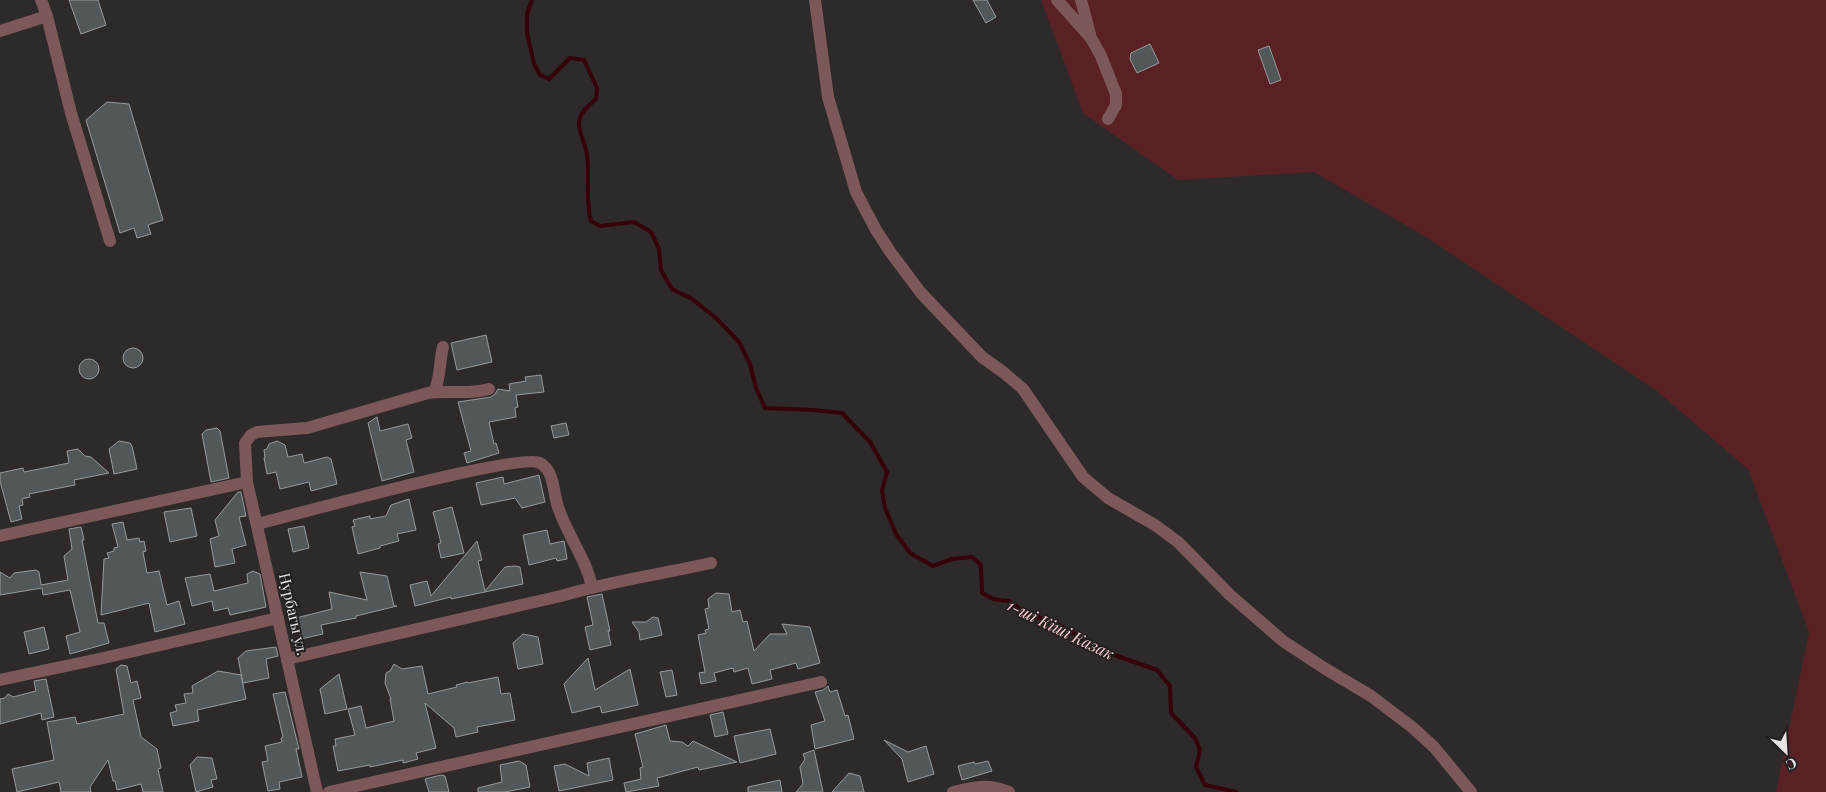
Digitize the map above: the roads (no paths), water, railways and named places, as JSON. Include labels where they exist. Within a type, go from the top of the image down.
[{"type":"street","points":[[41,0],[47,16],[64,90],[110,241]]},
{"type":"street","points":[[815,0],[828,97],[856,192],[876,230],[921,293],[982,357],[1004,372],[1022,389],[1084,477],[1108,498],[1155,525],[1178,542],[1230,595],[1283,641],[1371,696],[1412,727],[1434,747],[1471,792]]},
{"type":"street","points":[[1057,0],[1091,38],[1102,56],[1116,94],[1116,105],[1108,119]]},
{"type":"street","points":[[1081,0],[1091,38]]},
{"type":"street","points":[[0,31],[47,16]]},
{"type":"street","points":[[443,347],[438,383],[434,392],[481,391],[489,388]]},
{"type":"street","name":"Нурбагы ул.","points":[[317,792],[247,482],[244,443],[251,435],[257,432],[306,428],[434,392]]},
{"type":"street","points":[[256,524],[467,472],[508,463],[533,460],[540,463],[549,473],[560,514],[584,561],[592,587]]},
{"type":"street","points":[[0,536],[247,482]]},
{"type":"street","points":[[287,659],[561,596],[592,587],[712,563]]},
{"type":"street","points":[[0,680],[99,660],[278,618]]},
{"type":"street","points":[[328,792],[821,682]]},
{"type":"street","points":[[953,792],[979,786],[991,786],[1009,792]]},
{"type":"waterway","name":"1-ші Кіші Казак","points":[[532,0],[527,14],[527,33],[534,64],[540,75],[549,79],[570,58],[584,60],[597,88],[596,99],[582,113],[579,120],[580,132],[587,155],[588,205],[591,221],[600,226],[634,222],[651,232],[659,249],[661,270],[672,289],[692,299],[716,318],[739,342],[750,364],[756,388],[765,408],[842,413],[870,442],[887,472],[882,490],[885,508],[896,534],[910,553],[933,566],[952,559],[972,557],[981,565],[982,593],[993,599],[1009,601],[1029,615],[1052,621],[1106,652],[1157,670],[1170,686],[1171,713],[1195,738],[1200,750],[1196,767],[1205,785],[1236,792]]}]
